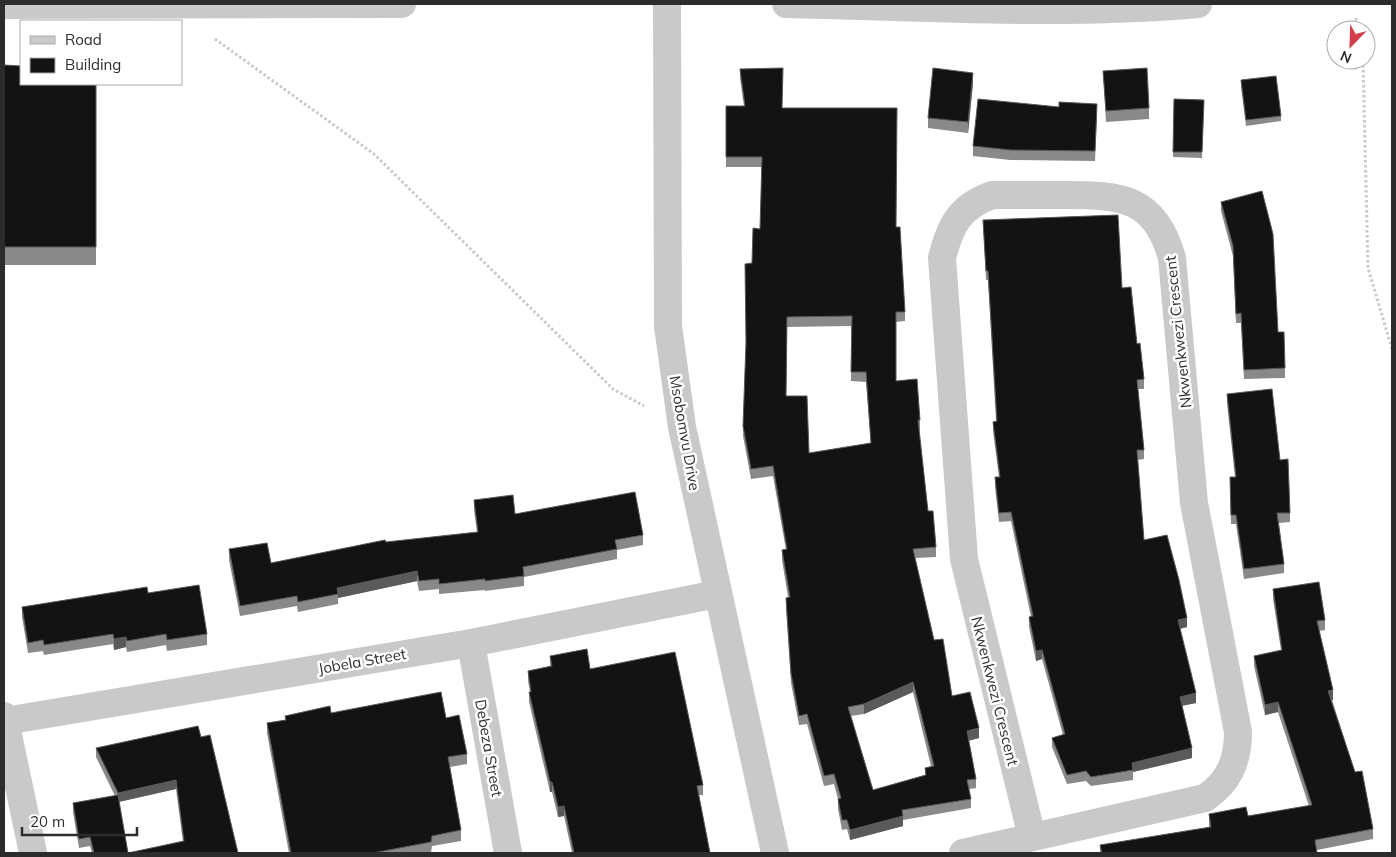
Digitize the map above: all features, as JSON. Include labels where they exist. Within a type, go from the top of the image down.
[{"type":"street","points":[[4,5],[402,4]]},
{"type":"street","name":"Msobomvu Drive","points":[[667,4],[668,326],[682,427],[775,853]]},
{"type":"street","points":[[786,4],[1143,9],[1198,4]]},
{"type":"street","name":"Nkwenkwezi Crescent","points":[[963,853],[1205,798],[1223,783],[1231,772],[1238,745],[1238,732],[1194,503],[1172,258],[1162,232],[1147,212],[1133,202],[1105,195],[992,195],[980,199],[968,206],[953,226],[942,258],[964,559],[1032,837]]},
{"type":"street","name":"Jobela Street","points":[[5,719],[470,643],[717,594]]},
{"type":"street","name":"Debeza Street","points":[[470,643],[508,853]]},
{"type":"street","points":[[5,719],[34,853]]},
{"type":"path","points":[[215,38],[374,154],[613,389],[682,427]]},
{"type":"path","points":[[1363,70],[1368,268],[1392,349]]},
{"type":"building","points":[[4,65],[20,66],[20,85],[96,85],[96,247],[4,247]]},
{"type":"building","points":[[783,68],[782,108],[897,108],[896,227],[900,227],[905,312],[896,312],[896,381],[917,379],[920,420],[918,420],[928,511],[933,511],[936,547],[913,549],[934,640],[943,639],[952,696],[970,692],[979,728],[967,731],[976,779],[967,780],[971,799],[902,810],[903,816],[850,830],[847,820],[842,820],[838,799],[841,798],[834,774],[824,776],[807,714],[799,716],[791,673],[786,598],[790,597],[782,550],[787,549],[773,466],[751,469],[743,426],[746,342],[745,264],[752,263],[753,228],[760,229],[762,157],[726,157],[726,106],[745,106],[740,69]],"holes":[[[852,316],[851,372],[866,372],[871,443],[809,453],[807,396],[786,396],[787,317]],[[913,682],[934,766],[925,768],[926,775],[873,790],[848,707],[864,704]]]},
{"type":"building","points":[[933,68],[973,73],[968,122],[928,118]]},
{"type":"building","points":[[1147,68],[1149,108],[1106,111],[1103,71]]},
{"type":"building","points":[[1276,76],[1281,116],[1246,120],[1241,80]]},
{"type":"building","points":[[978,99],[1059,107],[1059,102],[1097,104],[1095,151],[1010,150],[973,146]]},
{"type":"building","points":[[1174,99],[1204,100],[1202,152],[1173,152]]},
{"type":"building","points":[[1262,191],[1273,234],[1278,332],[1284,332],[1285,368],[1244,370],[1241,313],[1236,314],[1233,246],[1221,202]]},
{"type":"building","points":[[1118,215],[1122,288],[1131,287],[1137,344],[1140,343],[1144,379],[1137,380],[1144,450],[1137,450],[1144,540],[1167,535],[1187,618],[1178,620],[1196,693],[1180,697],[1192,748],[1132,763],[1133,770],[1091,777],[1086,771],[1067,775],[1052,738],[1065,734],[1042,650],[1036,651],[1029,617],[1033,616],[1011,512],[999,513],[995,477],[1000,477],[993,422],[997,421],[983,220]]},
{"type":"building","points":[[1272,389],[1280,460],[1288,459],[1290,513],[1277,513],[1284,564],[1244,569],[1236,515],[1231,515],[1230,477],[1236,477],[1227,394]]},
{"type":"building","points":[[635,492],[643,535],[615,540],[617,549],[523,567],[524,576],[439,584],[439,579],[419,581],[417,571],[337,588],[338,594],[298,602],[297,596],[240,606],[229,549],[267,543],[271,563],[385,540],[386,542],[478,532],[474,500],[513,495],[515,514]]},
{"type":"building","points":[[1319,582],[1325,620],[1317,621],[1333,690],[1328,691],[1355,772],[1362,771],[1373,829],[1315,840],[1317,853],[1102,853],[1100,845],[1211,827],[1209,814],[1246,807],[1248,816],[1312,805],[1278,702],[1265,705],[1254,656],[1282,650],[1273,589]]},
{"type":"building","points":[[199,585],[207,634],[167,640],[166,634],[127,641],[126,637],[114,639],[113,634],[44,645],[43,640],[28,643],[22,607],[147,587],[148,593]]},
{"type":"building","points":[[587,649],[590,669],[675,652],[703,785],[697,786],[710,853],[574,853],[564,806],[558,807],[552,782],[550,782],[529,692],[531,692],[528,671],[552,666],[550,656]]},
{"type":"building","points":[[441,692],[446,718],[459,715],[467,754],[448,757],[461,830],[432,836],[431,842],[373,853],[291,853],[267,723],[286,720],[285,716],[330,706],[331,713]]},
{"type":"building","points":[[198,726],[201,737],[210,735],[238,853],[128,853],[184,841],[176,780],[118,793],[96,748]]},
{"type":"building","points":[[118,795],[128,853],[94,853],[90,837],[79,839],[73,803]]}]
